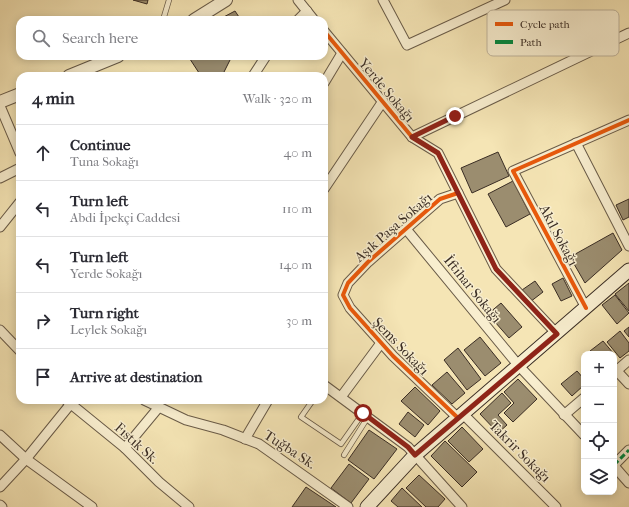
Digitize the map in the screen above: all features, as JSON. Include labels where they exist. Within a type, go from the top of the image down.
[{"type":"main road","points":[[367,507],[415,455],[586,308],[628,275]]},
{"type":"street","points":[[200,16],[226,0]]},
{"type":"street","points":[[298,0],[311,16]]},
{"type":"street","points":[[383,0],[407,45],[505,0]]},
{"type":"street","points":[[302,16],[307,11]]},
{"type":"street","points":[[619,38],[629,33]]},
{"type":"street","name":"Yerde Sokağı","points":[[328,36],[412,137],[438,153],[496,269],[557,334]]},
{"type":"street","points":[[328,76],[342,53]]},
{"type":"street","points":[[412,137],[581,56]]},
{"type":"street","points":[[83,72],[109,60]]},
{"type":"street","points":[[256,72],[263,60]]},
{"type":"street","points":[[0,102],[16,96]]},
{"type":"street","points":[[328,184],[383,102]]},
{"type":"street","points":[[0,106],[16,144]]},
{"type":"street","points":[[629,120],[576,143],[629,246]]},
{"type":"street","name":"Akıl Sokağı","points":[[576,143],[513,171],[586,308]]},
{"type":"street","points":[[0,178],[16,170]]},
{"type":"street","name":"Aşık Paşa Sokağı","points":[[348,283],[368,262],[440,199],[458,193]]},
{"type":"street","points":[[0,227],[16,207]]},
{"type":"street","name":"İftihar Sokağı","points":[[406,229],[519,366],[581,432]]},
{"type":"street","name":"Şems Sokağı","points":[[348,283],[342,295],[350,308],[381,343],[461,416]]},
{"type":"street","points":[[0,330],[16,347]]},
{"type":"street","points":[[341,397],[381,343]]},
{"type":"street","points":[[617,370],[629,360]]},
{"type":"street","points":[[617,374],[629,384]]},
{"type":"street","points":[[328,388],[408,447],[462,507]]},
{"type":"street","points":[[564,415],[581,401]]},
{"type":"street","points":[[0,487],[26,459],[68,404]]},
{"type":"street","name":"Fıstık Sk.","points":[[72,404],[125,448],[159,482],[189,507]]},
{"type":"street","name":"Tuğba Sk.","points":[[152,404],[186,420],[223,430],[259,444],[348,507]]},
{"type":"street","points":[[245,439],[266,404]]},
{"type":"street","points":[[125,448],[159,408]]},
{"type":"street","name":"Takrir Sokağı","points":[[461,416],[556,507]]},
{"type":"street","points":[[0,435],[26,459],[92,507]]},
{"type":"street","points":[[617,462],[629,450]]},
{"type":"street","points":[[617,469],[629,483]]},
{"type":"lane","points":[[164,16],[169,0]]},
{"type":"lane","points":[[310,404],[301,417],[341,444],[366,415]]},
{"type":"lane","points":[[344,455],[366,415]]},
{"type":"building","points":[[133,0],[148,0],[147,4]]},
{"type":"building","points":[[235,11],[238,16],[226,16]]},
{"type":"building","points":[[191,60],[230,60],[224,72],[198,72]]},
{"type":"building","points":[[498,152],[509,176],[472,193],[461,168]]},
{"type":"building","points":[[513,181],[530,214],[506,227],[488,194]]},
{"type":"building","points":[[629,199],[629,217],[623,220],[616,205]]},
{"type":"building","points":[[613,233],[622,250],[585,283],[570,257]]},
{"type":"building","points":[[563,278],[572,296],[561,301],[552,284]]},
{"type":"building","points":[[535,281],[543,292],[530,302],[522,290]]},
{"type":"building","points":[[629,283],[629,311],[615,294]]},
{"type":"building","points":[[615,295],[629,313],[617,324],[602,305]]},
{"type":"building","points":[[501,303],[522,327],[509,338],[488,314]]},
{"type":"building","points":[[629,327],[629,337],[624,331]]},
{"type":"building","points":[[620,331],[629,343],[629,351],[620,358],[617,354],[617,351],[614,351],[607,342]]},
{"type":"building","points":[[480,337],[501,363],[485,376],[464,350]]},
{"type":"building","points":[[603,341],[611,351],[590,351]]},
{"type":"building","points":[[458,348],[481,379],[467,390],[444,360]]},
{"type":"building","points":[[577,371],[581,376],[581,388],[572,396],[561,384]]},
{"type":"building","points":[[447,372],[465,393],[452,404],[432,385]]},
{"type":"building","points":[[518,379],[537,399],[513,422],[504,413],[514,403],[504,392]]},
{"type":"building","points":[[415,387],[440,411],[428,425],[401,401]]},
{"type":"building","points":[[502,393],[511,403],[498,415],[507,425],[498,433],[480,414]]},
{"type":"building","points":[[408,412],[424,425],[415,437],[399,424]]},
{"type":"building","points":[[462,427],[483,449],[469,462],[448,441]]},
{"type":"building","points":[[369,430],[397,449],[374,479],[348,460]]},
{"type":"building","points":[[445,441],[477,472],[462,487],[431,456]]},
{"type":"building","points":[[349,464],[369,479],[351,503],[331,488]]},
{"type":"building","points":[[419,475],[445,499],[438,507],[426,507],[406,488]]},
{"type":"building","points":[[306,487],[336,507],[292,507]]},
{"type":"building","points":[[402,488],[422,507],[398,507],[391,501]]},
{"type":"marked path","points":[[617,462],[629,450]]},
{"type":"cycle path","points":[[328,36],[412,137],[438,153],[496,269],[557,334]]},
{"type":"cycle path","points":[[586,308],[513,171],[629,120]]},
{"type":"cycle path","points":[[458,193],[440,199],[368,262],[348,283],[343,295],[350,308],[393,356],[458,418]]},
{"type":"route","points":[[363,413],[408,447],[415,455],[557,334],[496,269],[438,153],[412,137],[455,116]]}]
